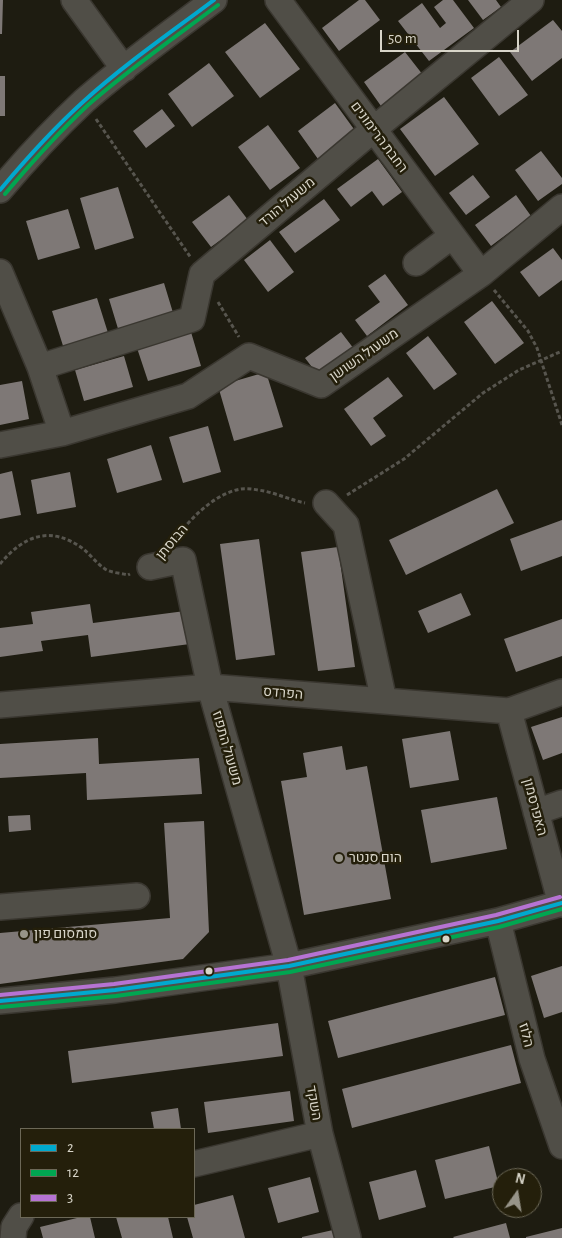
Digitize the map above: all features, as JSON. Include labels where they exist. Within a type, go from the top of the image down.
[{"type":"street","points":[[74,0],[124,69]]},
{"type":"street","points":[[0,190],[21,164],[84,102],[214,0]]},
{"type":"street","name":"רחבת הרימונים","points":[[278,0],[481,274]]},
{"type":"street","name":"משעול הורד","points":[[202,274],[531,0]]},
{"type":"street","name":"משעול השושן","points":[[249,356],[321,385],[481,274],[562,207]]},
{"type":"street","points":[[416,264],[452,236]]},
{"type":"street","points":[[0,272],[40,367],[62,433]]},
{"type":"street","points":[[40,367],[192,319],[202,274]]},
{"type":"street","points":[[0,445],[62,433],[188,396],[249,356]]},
{"type":"street","points":[[326,503],[346,525],[384,701]]},
{"type":"street","name":"משעול התפוז","points":[[150,567],[182,560],[210,687],[289,966]]},
{"type":"street","name":"הפרדס","points":[[0,705],[210,687],[509,711],[562,692]]},
{"type":"street","name":"האפרסמון","points":[[509,711],[561,903]]},
{"type":"street","points":[[536,812],[562,803]]},
{"type":"street","points":[[0,907],[137,896]]},
{"type":"street","points":[[0,1001],[115,990],[289,966],[498,921],[561,903]]},
{"type":"street","name":"הלוז","points":[[498,921],[532,1059],[562,1146]]},
{"type":"street","name":"השקד","points":[[289,966],[320,1134],[348,1238]]},
{"type":"street","points":[[195,1164],[320,1134]]},
{"type":"street","points":[[13,1238],[14,1227],[20,1218]]},
{"type":"path","points":[[84,102],[202,274],[249,356]]},
{"type":"path","points":[[481,274],[528,330],[542,360],[562,425]]},
{"type":"path","name":"הבוסתן","points":[[0,564],[22,543],[40,536],[58,536],[81,547],[106,570],[128,575],[150,567],[165,554],[181,531],[200,511],[218,497],[242,489],[266,491],[293,501],[312,504],[326,503],[345,496],[404,459],[483,392],[519,370],[562,350]]},
{"type":"building","points":[[0,0],[3,0],[2,34],[0,34]]},
{"type":"building","points":[[359,0],[365,0],[380,20],[339,51],[322,28]]},
{"type":"building","points":[[443,0],[453,0],[474,28],[429,61],[398,21],[422,3],[440,28],[446,23],[434,7]]},
{"type":"building","points":[[468,0],[496,0],[501,7],[483,20]]},
{"type":"building","points":[[553,20],[562,31],[562,58],[532,81],[510,52]]},
{"type":"building","points":[[265,23],[300,69],[260,98],[225,52]]},
{"type":"building","points":[[405,52],[423,75],[381,106],[364,82]]},
{"type":"building","points":[[499,57],[528,95],[499,116],[471,78]]},
{"type":"building","points":[[209,63],[234,96],[192,127],[168,94]]},
{"type":"building","points":[[0,76],[5,76],[5,116],[0,116]]},
{"type":"building","points":[[444,97],[479,144],[435,176],[400,129]]},
{"type":"building","points":[[335,103],[356,132],[318,159],[298,131]]},
{"type":"building","points":[[162,109],[175,126],[146,148],[133,131]]},
{"type":"building","points":[[268,125],[300,168],[270,190],[238,147]]},
{"type":"building","points":[[541,151],[562,178],[562,184],[538,201],[515,170]]},
{"type":"building","points":[[378,159],[402,192],[383,206],[372,191],[351,207],[337,189]]},
{"type":"building","points":[[473,175],[490,197],[466,215],[449,193]]},
{"type":"building","points":[[118,187],[134,238],[95,250],[80,198]]},
{"type":"building","points":[[229,195],[248,220],[211,247],[192,222]]},
{"type":"building","points":[[516,195],[531,216],[491,246],[475,225]]},
{"type":"building","points":[[324,199],[340,220],[295,253],[279,232]]},
{"type":"building","points":[[68,209],[80,248],[38,260],[26,221]]},
{"type":"building","points":[[270,240],[294,272],[268,292],[244,260]]},
{"type":"building","points":[[553,248],[562,260],[562,280],[539,297],[520,272]]},
{"type":"building","points":[[385,274],[408,305],[367,336],[355,320],[380,302],[368,286]]},
{"type":"building","points":[[164,283],[174,316],[119,332],[109,299]]},
{"type":"building","points":[[97,298],[109,336],[64,349],[52,311]]},
{"type":"building","points":[[492,301],[524,343],[495,364],[464,322]]},
{"type":"building","points":[[191,332],[201,366],[148,381],[137,348]]},
{"type":"building","points":[[341,332],[354,349],[318,375],[305,358]]},
{"type":"building","points":[[428,336],[457,374],[434,390],[406,353]]},
{"type":"building","points":[[124,356],[133,387],[84,401],[75,370]]},
{"type":"building","points":[[266,372],[283,427],[234,441],[218,386]]},
{"type":"building","points":[[388,377],[403,396],[373,418],[386,436],[371,446],[344,409]]},
{"type":"building","points":[[22,381],[29,419],[0,425],[0,385]]},
{"type":"building","points":[[208,426],[221,472],[183,483],[169,437]]},
{"type":"building","points":[[151,445],[162,480],[117,493],[107,459]]},
{"type":"building","points":[[12,471],[21,515],[0,519],[0,474]]},
{"type":"building","points":[[70,472],[76,507],[37,514],[31,480]]},
{"type":"building","points":[[497,489],[514,523],[406,575],[389,540]]},
{"type":"building","points":[[562,520],[562,556],[521,571],[510,539]]},
{"type":"building","points":[[259,539],[275,655],[236,660],[220,544]]},
{"type":"building","points":[[338,547],[355,667],[318,671],[301,552]]},
{"type":"building","points":[[461,593],[471,615],[428,633],[418,611]]},
{"type":"building","points":[[90,604],[93,623],[185,611],[190,644],[91,657],[88,635],[41,641],[43,651],[0,657],[0,628],[33,624],[31,612]]},
{"type":"building","points":[[562,619],[562,656],[516,672],[504,639]]},
{"type":"building","points":[[562,717],[562,753],[543,760],[531,727]]},
{"type":"building","points":[[450,731],[459,780],[410,788],[402,739]]},
{"type":"building","points":[[98,738],[99,764],[199,758],[202,794],[87,800],[86,773],[0,778],[0,744]]},
{"type":"building","points":[[342,746],[346,770],[367,766],[391,899],[304,915],[281,781],[307,777],[303,753]]},
{"type":"building","points":[[497,797],[507,849],[431,863],[421,810]]},
{"type":"building","points":[[30,815],[31,830],[9,832],[8,816]]},
{"type":"building","points":[[204,821],[209,932],[183,959],[0,984],[0,933],[170,918],[164,823]]},
{"type":"building","points":[[562,966],[562,1012],[544,1018],[531,976]]},
{"type":"building","points":[[495,977],[505,1015],[338,1058],[328,1021]]},
{"type":"building","points":[[278,1023],[283,1056],[72,1083],[68,1051]]},
{"type":"building","points":[[511,1045],[521,1083],[352,1128],[342,1089]]},
{"type":"building","points":[[290,1091],[294,1121],[208,1133],[204,1102]]},
{"type":"building","points":[[178,1108],[181,1128],[154,1128],[151,1112]]},
{"type":"building","points":[[489,1146],[494,1168],[492,1168],[492,1188],[445,1199],[435,1160]]},
{"type":"building","points":[[416,1170],[426,1207],[379,1220],[369,1182]]},
{"type":"building","points":[[310,1177],[319,1212],[278,1223],[268,1188]]},
{"type":"building","points":[[233,1195],[245,1238],[193,1238],[187,1218],[195,1218],[195,1205]]},
{"type":"building","points":[[77,1218],[90,1218],[95,1238],[43,1238],[40,1227]]},
{"type":"building","points":[[116,1218],[168,1218],[173,1238],[122,1238]]},
{"type":"building","points":[[506,1223],[510,1238],[453,1237]]},
{"type":"building","points":[[562,1228],[562,1238],[526,1238],[526,1237]]},
{"type":"building","points":[[333,1230],[335,1238],[302,1238],[302,1237]]},
{"type":"transit line","name":"2","points":[[0,190],[41,144],[84,101],[132,61],[214,0]]},
{"type":"transit line","name":"12","points":[[5,194],[45,148],[88,105],[136,66],[218,5]]},
{"type":"transit line","name":"3","points":[[0,995],[114,984],[288,960],[496,915],[560,897]]},
{"type":"transit line","name":"2","points":[[0,1001],[115,990],[289,966],[498,921],[562,903]]},
{"type":"transit line","name":"12","points":[[1,1007],[116,996],[290,972],[499,927],[562,909]]},
{"type":"place","name":"הום סנטר","points":[[339,858]]},
{"type":"place","name":"סומסום פון","points":[[24,934]]}]
